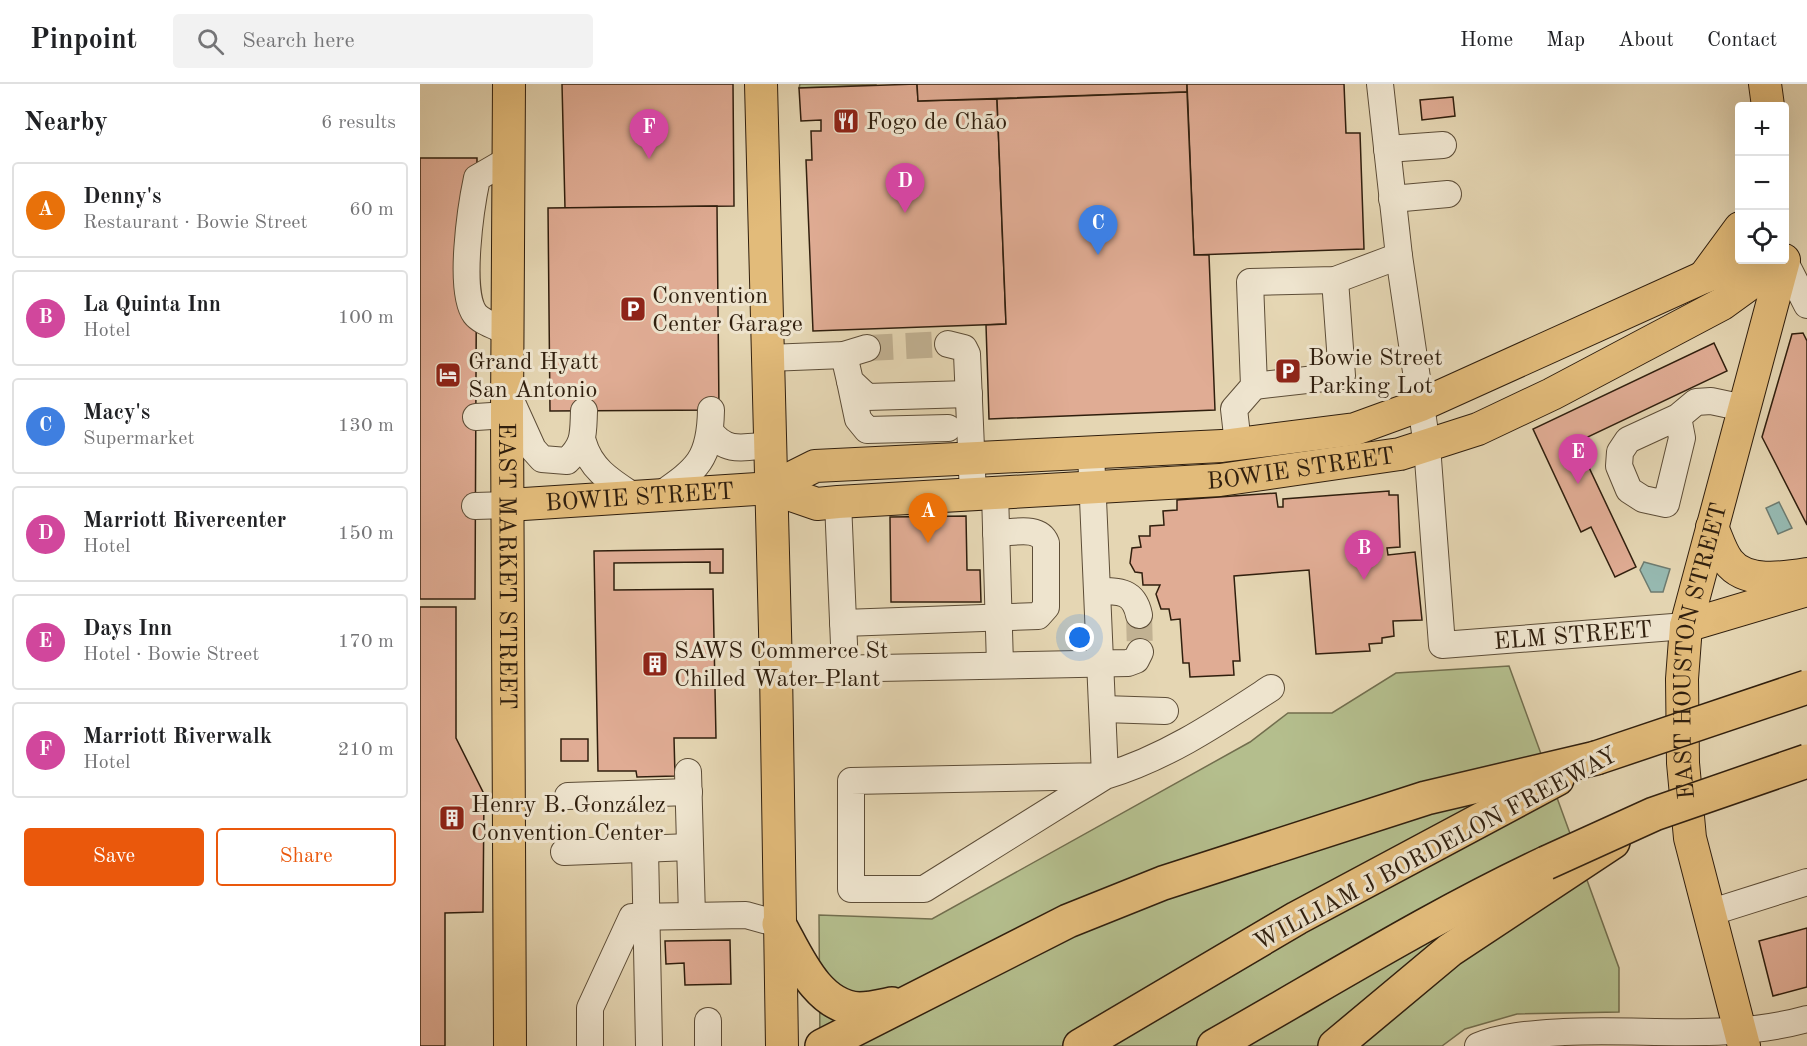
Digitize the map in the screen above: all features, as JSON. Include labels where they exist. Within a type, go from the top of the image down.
[{"type":"highway","name":"WILLIAM J BORDELON FREEWAY","points":[[1080,1046],[1297,918],[1596,758],[1807,687]]},
{"type":"highway","points":[[822,1046],[1068,921],[1163,883],[1426,798],[1596,758]]},
{"type":"highway","points":[[1335,1046],[1450,950],[1550,873],[1654,814],[1807,761]]},
{"type":"highway","points":[[1214,1046],[1339,972],[1485,891],[1550,873]]},
{"type":"highway","points":[[779,924],[803,968],[829,1000],[858,1009],[903,1003]]},
{"type":"main road","name":"EAST MARKET STREET","points":[[509,84],[507,404],[510,1046]]},
{"type":"main road","points":[[761,84],[776,670],[782,1046]]},
{"type":"main road","points":[[1765,84],[1767,102]]},
{"type":"main road","points":[[1704,277],[1735,235]]},
{"type":"main road","name":"BOWIE STREET","points":[[508,505],[648,498],[771,488],[815,466],[1238,444],[1355,429],[1421,405],[1704,277],[1732,267],[1752,264]]},
{"type":"main road","name":"BOWIE STREET","points":[[771,488],[817,504],[1227,479],[1330,466],[1400,454],[1478,429],[1552,394],[1722,304],[1777,264]]},
{"type":"main road","name":"EAST HOUSTON STREET","points":[[1742,1038],[1690,838],[1683,763],[1682,679],[1686,626],[1783,264]]},
{"type":"main road","points":[[1712,527],[1728,562],[1749,576],[1779,579],[1807,574]]},
{"type":"main road","name":"ELM STREET","points":[[1686,626],[1807,590]]},
{"type":"street","points":[[1380,84],[1398,256],[1427,446]]},
{"type":"street","points":[[1387,149],[1443,145]]},
{"type":"street","points":[[1392,199],[1448,194]]},
{"type":"street","points":[[1254,386],[1250,282],[1335,280],[1398,256]]},
{"type":"street","name":"BOWIE STREET","points":[[1789,259],[1807,258]]},
{"type":"street","points":[[1787,264],[1807,304]]},
{"type":"street","points":[[1238,444],[1234,409],[1254,386],[1342,376],[1335,280]]},
{"type":"street","points":[[948,344],[964,348],[967,354],[972,459],[996,533],[1000,665]]},
{"type":"street","points":[[768,358],[855,352],[850,381],[859,422],[948,428]]},
{"type":"street","points":[[850,381],[867,397],[969,405]]},
{"type":"street","points":[[1678,417],[1696,402],[1711,401],[1744,408]]},
{"type":"street","points":[[476,417],[507,404],[542,459],[567,460],[583,442]]},
{"type":"street","points":[[871,424],[920,417],[969,405]]},
{"type":"street","points":[[584,411],[583,442],[586,454],[600,474],[648,498],[700,464],[711,420],[718,443],[729,448],[770,445]]},
{"type":"street","name":"ELM STREET","points":[[1427,446],[1442,645],[1686,626]]},
{"type":"street","points":[[1091,453],[1102,662],[1105,776]]},
{"type":"street","points":[[838,502],[845,668]]},
{"type":"street","points":[[475,506],[508,505]]},
{"type":"street","points":[[843,623],[999,618],[1038,616],[1044,613],[1046,607],[1046,543],[1043,535],[1036,532],[996,533]]},
{"type":"street","points":[[1098,591],[1121,591],[1130,596],[1137,604],[1139,615]]},
{"type":"street","points":[[776,670],[1128,663],[1136,660],[1140,651]]},
{"type":"street","points":[[1105,776],[851,781],[851,889],[924,889],[1105,776],[1131,768],[1204,732],[1271,688]]},
{"type":"street","points":[[1103,709],[1165,711]]},
{"type":"street","points":[[568,796],[688,782],[692,916]]},
{"type":"street","points":[[564,852],[690,847]]},
{"type":"street","points":[[645,849],[649,1046]]},
{"type":"street","points":[[1709,913],[1807,882]]},
{"type":"street","points":[[590,1046],[590,1008],[632,917],[746,915],[779,924]]},
{"type":"street","points":[[1478,1046],[1518,1035],[1602,1030],[1742,1038],[1807,1019]]},
{"type":"green space","points":[[800,84],[876,84],[876,85],[799,88]]},
{"type":"green space","points":[[1509,666],[1619,968],[1619,1012],[1517,1014],[1465,1029],[1442,1046],[820,1046],[819,915],[932,919],[1250,742],[1288,713],[1332,713],[1396,673]]},
{"type":"water","points":[[1779,502],[1792,528],[1778,534],[1766,508]]},
{"type":"water","points":[[1644,562],[1670,569],[1663,592],[1651,592],[1640,570]]},
{"type":"building","points":[[562,84],[733,84],[734,206],[565,208]]},
{"type":"building","points":[[917,84],[918,101],[997,99],[1006,324],[813,331],[806,160],[812,160],[811,131],[821,131],[821,120],[801,121],[799,88]]},
{"type":"building","points":[[917,84],[1187,84],[1187,92],[918,101]]},
{"type":"building","points":[[1187,84],[1344,84],[1346,133],[1360,133],[1364,249],[1194,255]]},
{"type":"building","points":[[1187,92],[1194,255],[1209,255],[1215,410],[989,419],[986,325],[1006,324],[997,99]]},
{"type":"building","points":[[1453,97],[1455,116],[1422,120],[1420,100]]},
{"type":"building","name":"Grand Hyatt San Antonio","points":[[420,158],[477,158],[475,599],[420,599]]},
{"type":"building","name":"Convention Center Garage","points":[[717,206],[719,410],[550,411],[548,208]]},
{"type":"building","points":[[1803,333],[1807,341],[1807,525],[1762,437],[1792,334]]},
{"type":"building","points":[[1714,343],[1727,371],[1577,442],[1636,567],[1615,577],[1591,527],[1581,532],[1533,429]]},
{"type":"building","points":[[1389,491],[1389,495],[1398,495],[1400,547],[1387,548],[1388,555],[1415,552],[1422,620],[1393,621],[1394,636],[1382,638],[1382,643],[1369,644],[1370,651],[1316,654],[1309,570],[1234,576],[1240,661],[1233,661],[1234,675],[1190,677],[1189,663],[1183,663],[1180,619],[1171,620],[1169,609],[1161,609],[1156,594],[1160,585],[1143,585],[1142,573],[1135,572],[1130,563],[1132,548],[1141,547],[1139,536],[1150,536],[1150,526],[1164,525],[1163,511],[1177,510],[1177,500],[1276,493],[1278,507],[1283,507],[1283,499]]},
{"type":"building","points":[[966,516],[967,570],[980,570],[981,602],[891,602],[890,517]]},
{"type":"building","name":"SAWS Commerce St Chilled Water Plant","points":[[723,549],[723,573],[710,573],[710,562],[614,563],[614,590],[713,589],[716,738],[674,738],[675,776],[637,777],[636,771],[598,771],[594,551]]},
{"type":"building","name":"Henry B. González Convention Center","points":[[420,607],[456,607],[456,738],[484,794],[483,912],[445,913],[445,1046],[420,1046]]},
{"type":"building","points":[[561,739],[588,739],[588,761],[561,761]]},
{"type":"building","points":[[1807,928],[1807,987],[1773,996],[1759,941]]},
{"type":"building","points":[[730,940],[731,984],[685,985],[684,963],[666,964],[665,941]]},
{"type":"tunnel","points":[[867,348],[948,344]]},
{"type":"tunnel","points":[[1139,615],[1140,652]]},
{"type":"place","name":"Fogo de Chão","points":[[846,121]]},
{"type":"place","name":"Marriott Riverwalk","points":[[649,159]]},
{"type":"place","name":"Marriott Rivercenter","points":[[905,213]]},
{"type":"place","name":"Macy's","points":[[1098,255]]},
{"type":"place","name":"Convention Center Garage","points":[[633,309]]},
{"type":"place","name":"Bowie Street Parking Lot","points":[[1288,371]]},
{"type":"place","name":"Grand Hyatt San Antonio","points":[[448,375]]},
{"type":"place","name":"Days Inn","points":[[1578,484]]},
{"type":"place","name":"Denny's","points":[[928,543]]},
{"type":"place","name":"La Quinta Inn","points":[[1364,580]]},
{"type":"place","name":"SAWS Commerce St Chilled Water Plant","points":[[655,664]]},
{"type":"place","name":"Henry B. González Convention Center","points":[[452,818]]}]
